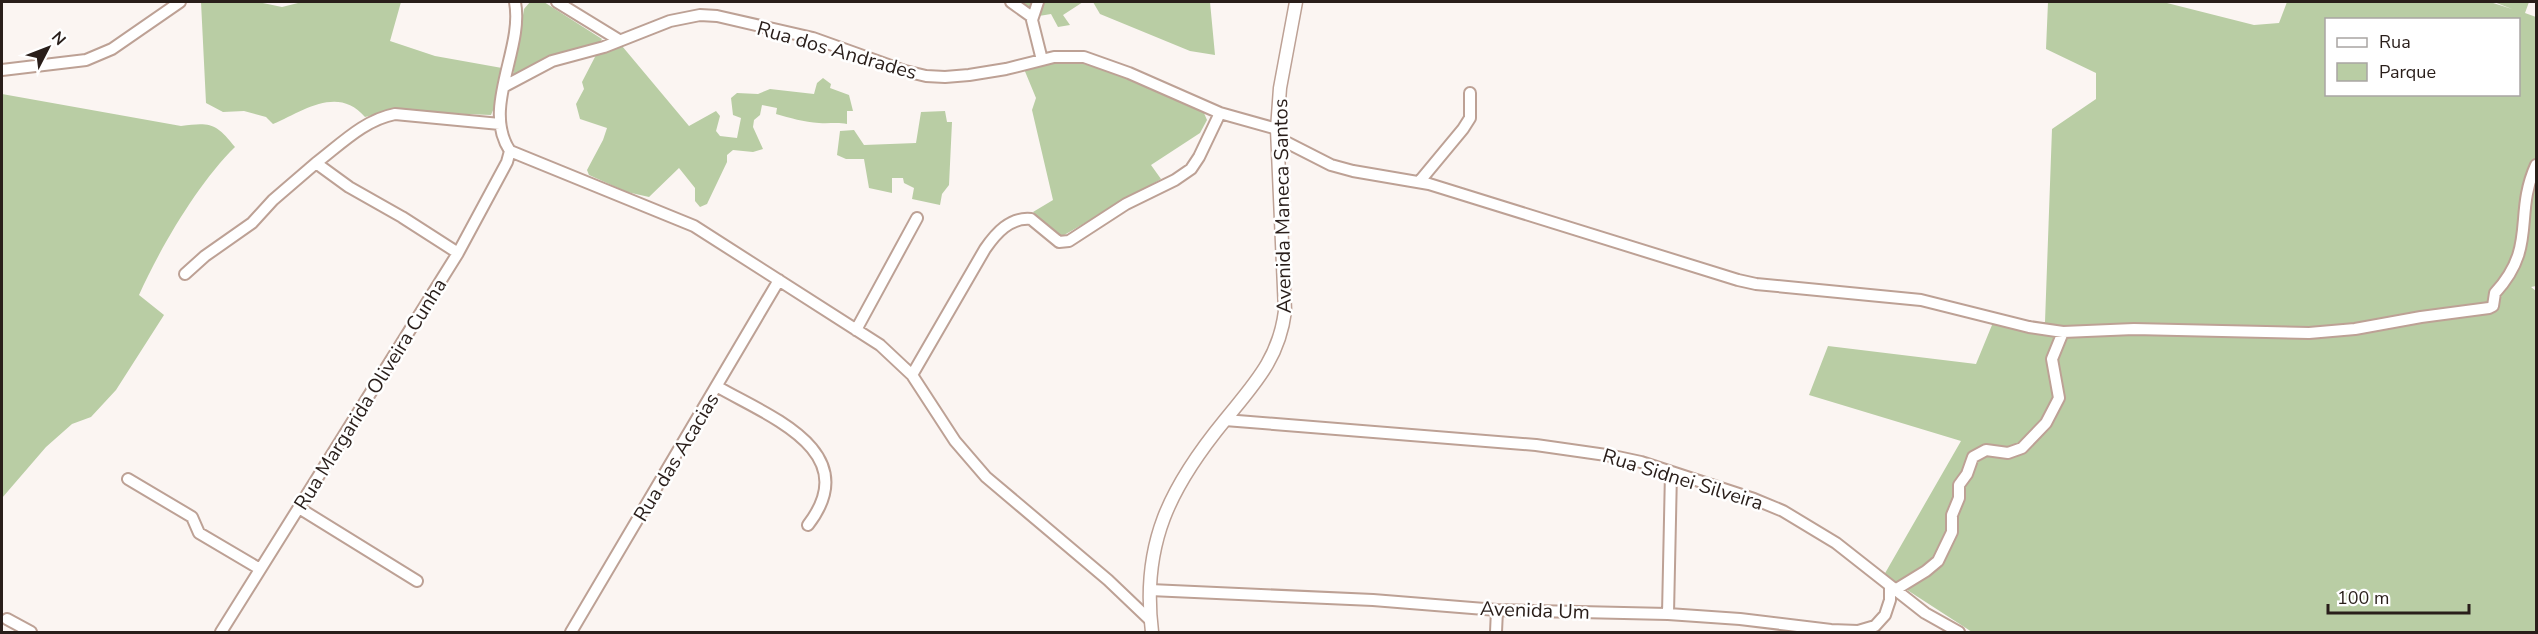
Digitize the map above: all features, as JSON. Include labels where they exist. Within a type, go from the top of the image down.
[{"type":"street","points":[[2,70],[86,60],[112,49],[180,2]]},
{"type":"street","points":[[515,2],[516,19],[500,124],[503,140],[510,151],[669,214],[714,237],[892,355],[912,375],[955,441],[986,477],[1108,580],[1152,627]]},
{"type":"street","points":[[557,2],[619,40]]},
{"type":"street","points":[[1011,2],[1032,17]]},
{"type":"street","points":[[1038,2],[1032,17],[1042,60]]},
{"type":"street","name":"Avenida Maneca Santos","points":[[1152,627],[1150,590],[1152,557],[1167,509],[1191,465],[1267,366],[1278,347],[1283,330],[1285,310],[1278,134],[1280,88],[1296,2]]},
{"type":"street","name":"Rua dos Andrades","points":[[505,86],[552,61],[604,48],[670,21],[700,15],[717,16],[813,38],[904,71],[926,76],[969,75],[1070,56],[1098,61],[1220,114],[1278,134],[1331,165],[1419,182],[1738,280],[1756,284],[1921,300],[2030,327],[2063,332],[2134,329],[2309,333],[2355,329],[2488,308],[2493,306],[2495,293],[2513,273],[2526,246],[2528,187],[2536,165]]},
{"type":"street","points":[[1419,182],[1470,118],[1470,93]]},
{"type":"street","points":[[185,274],[205,256],[252,223],[273,200],[316,163],[369,123],[395,114],[500,124]]},
{"type":"street","points":[[912,375],[985,249],[999,230],[1015,221],[1031,219],[1059,242],[1069,241],[1126,204],[1175,180],[1191,169],[1199,158],[1220,114]]},
{"type":"street","name":"Rua Margarida Oliveira Cunha","points":[[221,633],[458,253],[507,162],[510,151]]},
{"type":"street","points":[[316,163],[349,187],[458,253]]},
{"type":"street","points":[[856,330],[917,218]]},
{"type":"street","name":"Rua das Acacias","points":[[571,633],[779,280]]},
{"type":"street","points":[[1892,588],[1926,571],[1938,561],[1952,531],[1952,515],[1960,493],[1959,485],[1968,472],[1973,457],[1986,450],[2008,453],[2022,448],[2050,418],[2060,398],[2052,359],[2063,332]]},
{"type":"street","points":[[717,387],[792,430],[812,446],[819,458],[825,487],[823,501],[808,525]]},
{"type":"street","name":"Rua Sidnei Silveira","points":[[1225,420],[1536,445],[1613,456],[1671,472],[1783,511],[1836,543],[1925,613],[1959,633]]},
{"type":"street","points":[[1668,614],[1671,472]]},
{"type":"street","points":[[128,479],[192,517],[199,533],[260,569]]},
{"type":"street","points":[[299,508],[417,581]]},
{"type":"street","name":"Avenida Um","points":[[1150,590],[1373,600],[1497,610],[1668,614],[1740,620],[1831,632],[1858,631],[1875,626],[1888,609],[1892,588]]},
{"type":"street","points":[[1496,633],[1497,610]]},
{"type":"street","points":[[7,619],[31,633]]},
{"type":"green space","points":[[201,2],[258,2],[282,7],[302,2],[401,2],[390,41],[435,56],[502,68],[496,103],[491,115],[389,111],[365,117],[355,108],[343,103],[332,102],[308,108],[273,124],[266,117],[244,111],[223,112],[206,103]]},
{"type":"green space","points":[[530,2],[544,2],[602,39],[600,42],[516,76],[513,75],[524,9]]},
{"type":"green space","points":[[1018,2],[1083,2],[1063,15],[1070,25],[1058,27],[1051,14],[1033,17]]},
{"type":"green space","points":[[1093,2],[1210,2],[1215,55],[1190,51],[1100,14]]},
{"type":"green space","points":[[2048,2],[2163,2],[2254,25],[2279,23],[2287,2],[2490,2],[2512,9],[2494,2],[2529,2],[2525,13],[2536,17],[2536,286],[2531,287],[2536,291],[2536,632],[1972,632],[1884,575],[1961,441],[1809,395],[1828,346],[1976,364],[1992,325],[2045,322],[2052,129],[2096,99],[2096,73],[2046,49]]},
{"type":"green space","points":[[622,46],[689,126],[716,111],[720,116],[716,131],[720,136],[737,138],[741,118],[733,115],[731,98],[737,93],[758,94],[770,89],[814,94],[817,83],[823,78],[831,84],[830,88],[849,95],[853,111],[847,111],[847,124],[823,123],[802,121],[776,114],[777,108],[762,105],[760,115],[754,120],[753,127],[763,149],[753,152],[733,150],[727,155],[727,162],[707,204],[700,207],[695,201],[695,188],[679,168],[649,197],[627,192],[589,175],[587,170],[607,128],[580,119],[576,104],[584,89],[582,82],[597,53]]},
{"type":"green space","points":[[1057,61],[1093,66],[1127,77],[1194,106],[1204,113],[1207,120],[1200,133],[1151,165],[1161,179],[1059,238],[1033,212],[1053,200],[1032,110],[1036,98],[1024,69]]},
{"type":"green space","points":[[2,94],[181,126],[199,124],[212,126],[223,133],[235,147],[221,161],[194,197],[169,237],[139,295],[164,315],[116,390],[91,417],[72,424],[46,447],[2,498]]},
{"type":"green space","points":[[945,111],[947,122],[952,122],[949,185],[942,194],[940,205],[912,199],[914,188],[904,183],[903,178],[892,178],[892,193],[869,188],[864,159],[846,159],[837,155],[840,131],[854,130],[864,145],[916,143],[921,112]]}]
